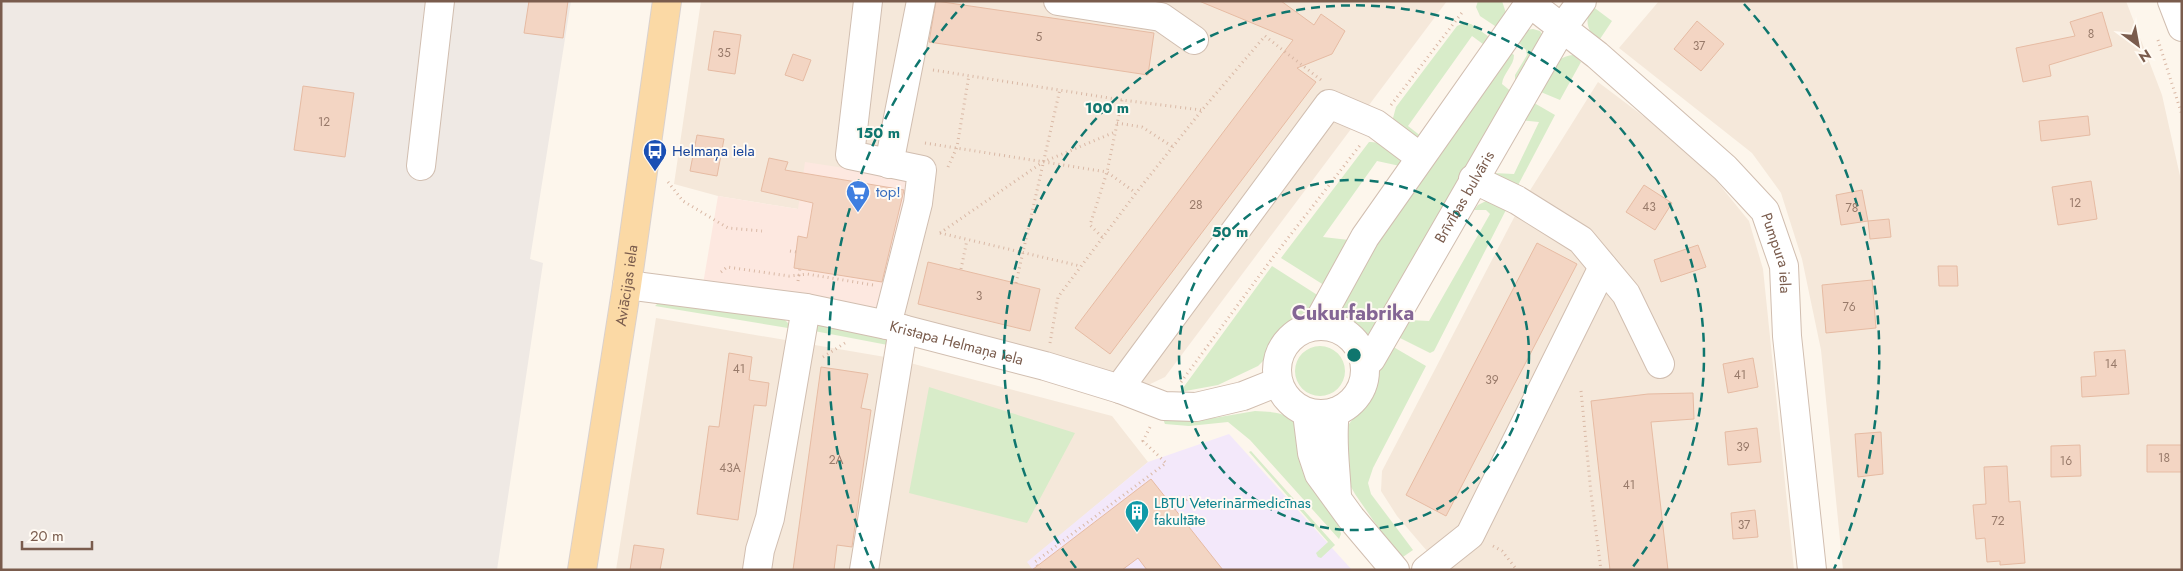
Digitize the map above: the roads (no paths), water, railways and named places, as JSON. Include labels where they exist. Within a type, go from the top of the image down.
[{"type":"main road","name":"Aviācijas iela","points":[[582,570],[627,285],[666,1]]},
{"type":"street","points":[[421,166],[440,1]]},
{"type":"street","points":[[864,570],[894,319],[918,202],[922,170],[892,151],[850,155],[868,1]]},
{"type":"street","points":[[892,151],[920,1]]},
{"type":"street","points":[[1058,1],[1162,18],[1194,40]]},
{"type":"street","name":"Brīvības bulvāris","points":[[1335,412],[1352,401],[1363,384],[1365,364],[1371,359],[1473,179],[1562,28],[1582,1]]},
{"type":"street","points":[[2169,29],[2172,1]]},
{"type":"street","points":[[1316,326],[1365,237],[1529,2],[1562,28]]},
{"type":"street","name":"Pumpura iela","points":[[1562,28],[1597,55],[1726,168],[1765,212],[1784,266],[1788,346],[1812,570]]},
{"type":"street","points":[[1120,389],[1126,378],[1329,104],[1376,124],[1420,157]]},
{"type":"street","points":[[1473,179],[1517,200],[1581,240],[1626,294],[1660,364]]},
{"type":"street","points":[[1426,570],[1470,534],[1603,267]]},
{"type":"street","name":"Kristapa Helmaņa iela","points":[[627,285],[800,307],[837,309],[894,319],[1120,389],[1164,406],[1196,407],[1243,396],[1278,382]]},
{"type":"street","points":[[757,570],[760,550],[770,518],[800,307]]},
{"type":"street","points":[[1337,497],[1332,432],[1335,412],[1321,415],[1307,412],[1294,406],[1284,396],[1278,382],[1276,367],[1280,352],[1289,340],[1301,330],[1316,326],[1332,327],[1348,335],[1359,348],[1365,364]]},
{"type":"street","points":[[1307,412],[1312,454],[1319,474],[1351,518],[1395,570]]},
{"type":"place","name":"Helmaņa iela","points":[[655,172]]},
{"type":"place","name":"top!","points":[[858,213]]},
{"type":"place","name":"LBTU Veterinārmedicīnas fakultāte","points":[[1137,533]]},
{"type":"district","name":"Cukurfabrika","points":[[1353,313]]}]
